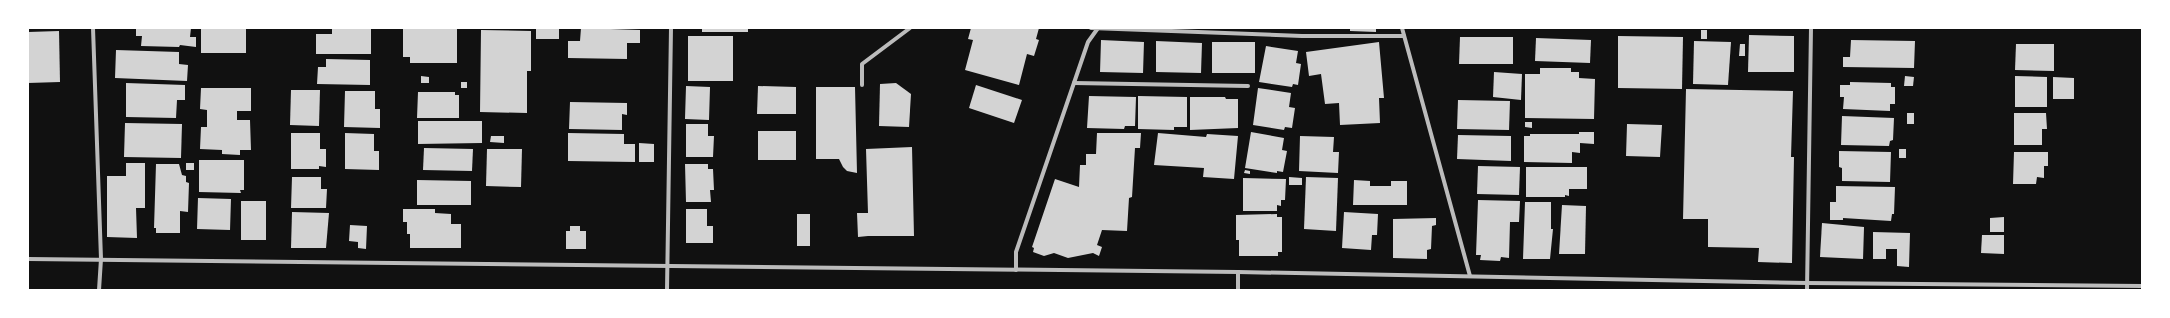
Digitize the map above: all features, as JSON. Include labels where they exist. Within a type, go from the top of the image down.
[{"type":"street","points":[[93,28],[101,259],[100,290]]},
{"type":"street","points":[[667,290],[671,28]]},
{"type":"street","points":[[862,85],[862,64],[910,28]]},
{"type":"street","points":[[1091,28],[1302,36],[1404,36]]},
{"type":"street","points":[[1402,28],[1470,276]]},
{"type":"street","points":[[1807,290],[1811,28]]},
{"type":"street","points":[[1016,270],[1016,252],[1088,42],[1098,29]]},
{"type":"street","points":[[1074,83],[1248,86]]},
{"type":"street","points":[[28,259],[1238,272],[1807,283],[2142,286]]},
{"type":"street","points":[[1238,272],[1238,290]]},
{"type":"building","points":[[136,28],[191,28],[190,37],[196,37],[196,47],[180,45],[179,47],[141,46],[142,36],[136,36]]},
{"type":"building","points":[[201,28],[246,28],[246,53],[201,53]]},
{"type":"building","points":[[332,28],[371,28],[371,54],[316,54],[316,34],[332,34]]},
{"type":"building","points":[[403,28],[457,28],[457,63],[410,63],[410,57],[403,57]]},
{"type":"building","points":[[536,28],[559,28],[559,39],[536,39]]},
{"type":"building","points":[[581,28],[640,30],[640,43],[627,43],[627,59],[568,58],[568,41],[580,41]]},
{"type":"building","points":[[702,28],[748,28],[748,32],[702,32]]},
{"type":"building","points":[[971,28],[1039,28],[1036,39],[1039,40],[1034,56],[1027,54],[1019,85],[965,70],[973,40],[968,39]]},
{"type":"building","points":[[1350,28],[1376,28],[1376,32],[1350,31]]},
{"type":"building","points":[[481,30],[531,31],[531,71],[527,71],[527,113],[480,112]]},
{"type":"building","points":[[1701,30],[1707,30],[1707,39],[1701,39]]},
{"type":"building","points":[[59,31],[60,82],[28,83],[28,32]]},
{"type":"building","points":[[1749,35],[1794,36],[1794,72],[1748,72]]},
{"type":"building","points":[[688,36],[733,36],[733,81],[688,81]]},
{"type":"building","points":[[1618,36],[1683,37],[1682,89],[1618,88]]},
{"type":"building","points":[[1460,37],[1513,37],[1513,64],[1459,64]]},
{"type":"building","points":[[1536,38],[1591,40],[1590,63],[1535,61]]},
{"type":"building","points":[[1101,40],[1144,42],[1143,73],[1100,72]]},
{"type":"building","points":[[1851,40],[1915,41],[1914,68],[1843,67],[1843,57],[1850,57]]},
{"type":"building","points":[[1156,41],[1202,43],[1201,73],[1156,72]]},
{"type":"building","points":[[1694,41],[1731,42],[1728,85],[1693,84]]},
{"type":"building","points":[[1212,42],[1255,42],[1255,73],[1212,73]]},
{"type":"building","points":[[1379,42],[1384,98],[1379,98],[1380,123],[1340,125],[1339,103],[1325,104],[1321,74],[1309,76],[1306,52]]},
{"type":"building","points":[[1740,44],[1745,44],[1745,56],[1739,56]]},
{"type":"building","points":[[2016,44],[2054,44],[2054,71],[2015,70]]},
{"type":"building","points":[[1266,46],[1298,51],[1296,63],[1301,64],[1298,85],[1293,84],[1292,87],[1259,82]]},
{"type":"building","points":[[116,50],[179,52],[179,64],[188,65],[187,81],[115,78]]},
{"type":"building","points":[[326,59],[370,60],[370,85],[317,84],[318,67],[326,67]]},
{"type":"building","points":[[1540,68],[1571,68],[1571,72],[1579,72],[1579,78],[1595,79],[1594,119],[1525,118],[1525,74],[1540,74]]},
{"type":"building","points":[[1494,72],[1522,74],[1521,100],[1493,97]]},
{"type":"building","points":[[421,76],[429,77],[429,83],[421,83]]},
{"type":"building","points":[[1905,76],[1914,77],[1913,86],[1904,86]]},
{"type":"building","points":[[2015,76],[2047,77],[2047,107],[2015,107]]},
{"type":"building","points":[[2053,77],[2074,78],[2074,99],[2053,99]]},
{"type":"building","points":[[461,82],[467,82],[467,88],[461,88]]},
{"type":"building","points":[[1850,82],[1891,83],[1891,87],[1895,87],[1895,104],[1890,104],[1890,111],[1843,109],[1844,97],[1840,97],[1840,85],[1850,85]]},
{"type":"building","points":[[126,83],[185,85],[185,100],[177,100],[176,118],[126,117]]},
{"type":"building","points":[[896,83],[911,94],[909,127],[879,126],[880,84]]},
{"type":"building","points":[[976,85],[1022,100],[1014,123],[969,108]]},
{"type":"building","points":[[686,86],[710,87],[709,120],[685,119]]},
{"type":"building","points":[[758,86],[796,87],[796,114],[757,114]]},
{"type":"building","points":[[816,87],[855,87],[857,173],[847,171],[839,159],[816,159]]},
{"type":"building","points":[[201,88],[251,88],[251,111],[237,111],[237,120],[250,120],[251,150],[240,150],[240,155],[222,154],[222,150],[200,149],[201,127],[207,127],[207,110],[200,109]]},
{"type":"building","points":[[1258,88],[1291,93],[1289,107],[1295,108],[1292,128],[1285,127],[1284,130],[1253,125]]},
{"type":"building","points":[[1686,89],[1793,91],[1791,157],[1794,157],[1792,263],[1758,262],[1759,248],[1708,247],[1708,219],[1683,219]]},
{"type":"building","points":[[291,90],[320,90],[319,126],[290,125]]},
{"type":"building","points":[[345,91],[375,91],[375,109],[380,109],[380,128],[344,127]]},
{"type":"building","points":[[418,92],[455,92],[455,95],[459,95],[459,118],[417,118]]},
{"type":"building","points":[[1089,96],[1136,97],[1135,126],[1125,126],[1124,129],[1087,128]]},
{"type":"building","points":[[1138,96],[1187,97],[1187,127],[1174,127],[1174,130],[1138,129]]},
{"type":"building","points":[[1190,97],[1225,97],[1226,99],[1238,99],[1238,128],[1190,130]]},
{"type":"building","points":[[1458,100],[1510,101],[1509,130],[1457,129]]},
{"type":"building","points":[[570,102],[627,103],[627,115],[622,114],[622,130],[569,129]]},
{"type":"building","points":[[1907,113],[1914,113],[1914,124],[1907,124]]},
{"type":"building","points":[[2014,113],[2046,113],[2047,129],[2042,129],[2042,145],[2014,145]]},
{"type":"building","points":[[1842,116],[1894,118],[1893,140],[1890,141],[1889,146],[1841,145]]},
{"type":"building","points":[[418,121],[482,121],[482,143],[418,144]]},
{"type":"building","points":[[1525,122],[1532,122],[1532,128],[1525,127]]},
{"type":"building","points":[[125,123],[182,124],[181,158],[124,157]]},
{"type":"building","points":[[686,124],[708,124],[708,136],[714,136],[713,157],[686,157]]},
{"type":"building","points":[[1627,124],[1662,125],[1660,157],[1626,156]]},
{"type":"building","points":[[758,131],[796,131],[796,160],[758,160]]},
{"type":"building","points":[[1251,132],[1284,138],[1282,150],[1287,151],[1283,172],[1277,171],[1277,173],[1245,168]]},
{"type":"building","points":[[1579,132],[1594,132],[1594,144],[1580,143],[1580,153],[1572,152],[1572,163],[1524,162],[1524,136],[1530,136],[1530,134],[1579,134]]},
{"type":"building","points":[[291,133],[320,133],[320,149],[326,149],[326,167],[319,166],[319,169],[291,169]]},
{"type":"building","points":[[345,133],[374,134],[374,151],[379,151],[379,170],[345,169]]},
{"type":"building","points":[[568,133],[624,134],[624,144],[635,144],[635,162],[568,161]]},
{"type":"building","points":[[1097,133],[1141,133],[1140,148],[1135,148],[1132,197],[1129,198],[1127,231],[1102,230],[1097,245],[1102,247],[1099,256],[1093,253],[1068,258],[1054,253],[1044,256],[1033,252],[1034,248],[1032,247],[1055,179],[1079,187],[1080,165],[1086,165],[1086,154],[1096,154]]},
{"type":"building","points":[[1158,133],[1206,137],[1207,134],[1238,136],[1234,179],[1203,177],[1204,168],[1154,165]]},
{"type":"building","points":[[1458,135],[1511,136],[1511,161],[1457,159]]},
{"type":"building","points":[[491,136],[504,136],[504,143],[490,142]]},
{"type":"building","points":[[1300,136],[1334,137],[1333,152],[1339,152],[1338,173],[1299,171]]},
{"type":"building","points":[[639,143],[654,144],[654,162],[639,162]]},
{"type":"building","points":[[912,147],[914,236],[858,237],[857,213],[868,213],[866,149]]},
{"type":"building","points":[[424,148],[473,149],[472,171],[423,170]]},
{"type":"building","points":[[487,149],[522,149],[521,187],[486,186]]},
{"type":"building","points":[[1899,149],[1906,149],[1906,158],[1899,158]]},
{"type":"building","points":[[1839,151],[1891,152],[1890,182],[1842,181],[1842,168],[1839,167]]},
{"type":"building","points":[[2014,152],[2048,152],[2048,166],[2044,166],[2044,178],[2037,177],[2036,184],[2013,184]]},
{"type":"building","points":[[199,160],[244,160],[244,190],[240,190],[241,193],[199,192]]},
{"type":"building","points":[[126,163],[145,163],[145,208],[136,208],[137,238],[107,237],[107,176],[126,176]]},
{"type":"building","points":[[186,163],[194,163],[194,170],[186,170]]},
{"type":"building","points":[[156,164],[179,164],[182,175],[186,176],[186,182],[189,183],[188,212],[180,211],[180,233],[156,233],[156,228],[154,228]]},
{"type":"building","points":[[685,164],[708,164],[708,169],[713,169],[714,190],[710,190],[711,202],[686,202]]},
{"type":"building","points":[[1478,166],[1520,167],[1519,195],[1477,194]]},
{"type":"building","points":[[1526,167],[1587,167],[1587,189],[1569,189],[1569,196],[1565,195],[1565,197],[1526,197]]},
{"type":"building","points":[[1245,170],[1250,171],[1250,174],[1244,173]]},
{"type":"building","points":[[292,177],[321,177],[321,189],[327,189],[326,208],[291,208]]},
{"type":"building","points":[[1289,177],[1302,178],[1302,185],[1289,185]]},
{"type":"building","points":[[1306,177],[1338,178],[1336,231],[1304,229]]},
{"type":"building","points":[[1243,178],[1286,179],[1285,200],[1281,200],[1281,206],[1277,205],[1277,211],[1243,211]]},
{"type":"building","points":[[417,180],[471,181],[471,205],[417,205]]},
{"type":"building","points":[[1354,180],[1370,181],[1370,186],[1391,186],[1391,181],[1407,181],[1407,205],[1353,205]]},
{"type":"building","points":[[1836,186],[1895,187],[1894,214],[1892,214],[1891,221],[1843,218],[1843,220],[1830,220],[1830,202],[1836,202]]},
{"type":"building","points":[[198,198],[231,199],[230,230],[197,229]]},
{"type":"building","points":[[1478,200],[1520,201],[1519,222],[1510,222],[1509,258],[1501,257],[1500,261],[1480,260],[1481,255],[1476,255]]},
{"type":"building","points":[[241,201],[266,201],[266,240],[241,240]]},
{"type":"building","points":[[1525,202],[1551,202],[1551,229],[1553,229],[1550,259],[1523,259]]},
{"type":"building","points":[[1562,205],[1586,206],[1585,254],[1559,254]]},
{"type":"building","points":[[403,209],[435,209],[435,213],[451,214],[451,224],[461,224],[461,248],[410,248],[410,234],[407,234],[407,222],[403,222]]},
{"type":"building","points":[[686,209],[707,209],[707,226],[713,226],[713,243],[686,243]]},
{"type":"building","points":[[292,212],[329,213],[326,248],[291,248]]},
{"type":"building","points":[[1344,212],[1378,214],[1377,235],[1372,235],[1371,250],[1342,248]]},
{"type":"building","points":[[797,214],[810,214],[810,246],[797,246]]},
{"type":"building","points":[[1277,214],[1277,217],[1282,217],[1282,252],[1278,252],[1278,256],[1239,256],[1239,240],[1236,240],[1236,215]]},
{"type":"building","points":[[2004,217],[2004,232],[1990,232],[1990,218]]},
{"type":"building","points":[[1436,218],[1436,225],[1432,226],[1431,249],[1427,250],[1427,259],[1393,258],[1393,219]]},
{"type":"building","points":[[1822,223],[1864,227],[1863,259],[1820,257]]},
{"type":"building","points":[[350,225],[367,226],[366,249],[358,248],[358,242],[349,241]]},
{"type":"building","points":[[570,226],[580,226],[580,231],[586,231],[586,249],[566,249],[566,231],[570,231]]},
{"type":"building","points":[[1873,232],[1910,233],[1909,267],[1897,266],[1897,249],[1886,249],[1886,259],[1873,259]]},
{"type":"building","points":[[1982,235],[2004,235],[2004,254],[1981,253]]}]
